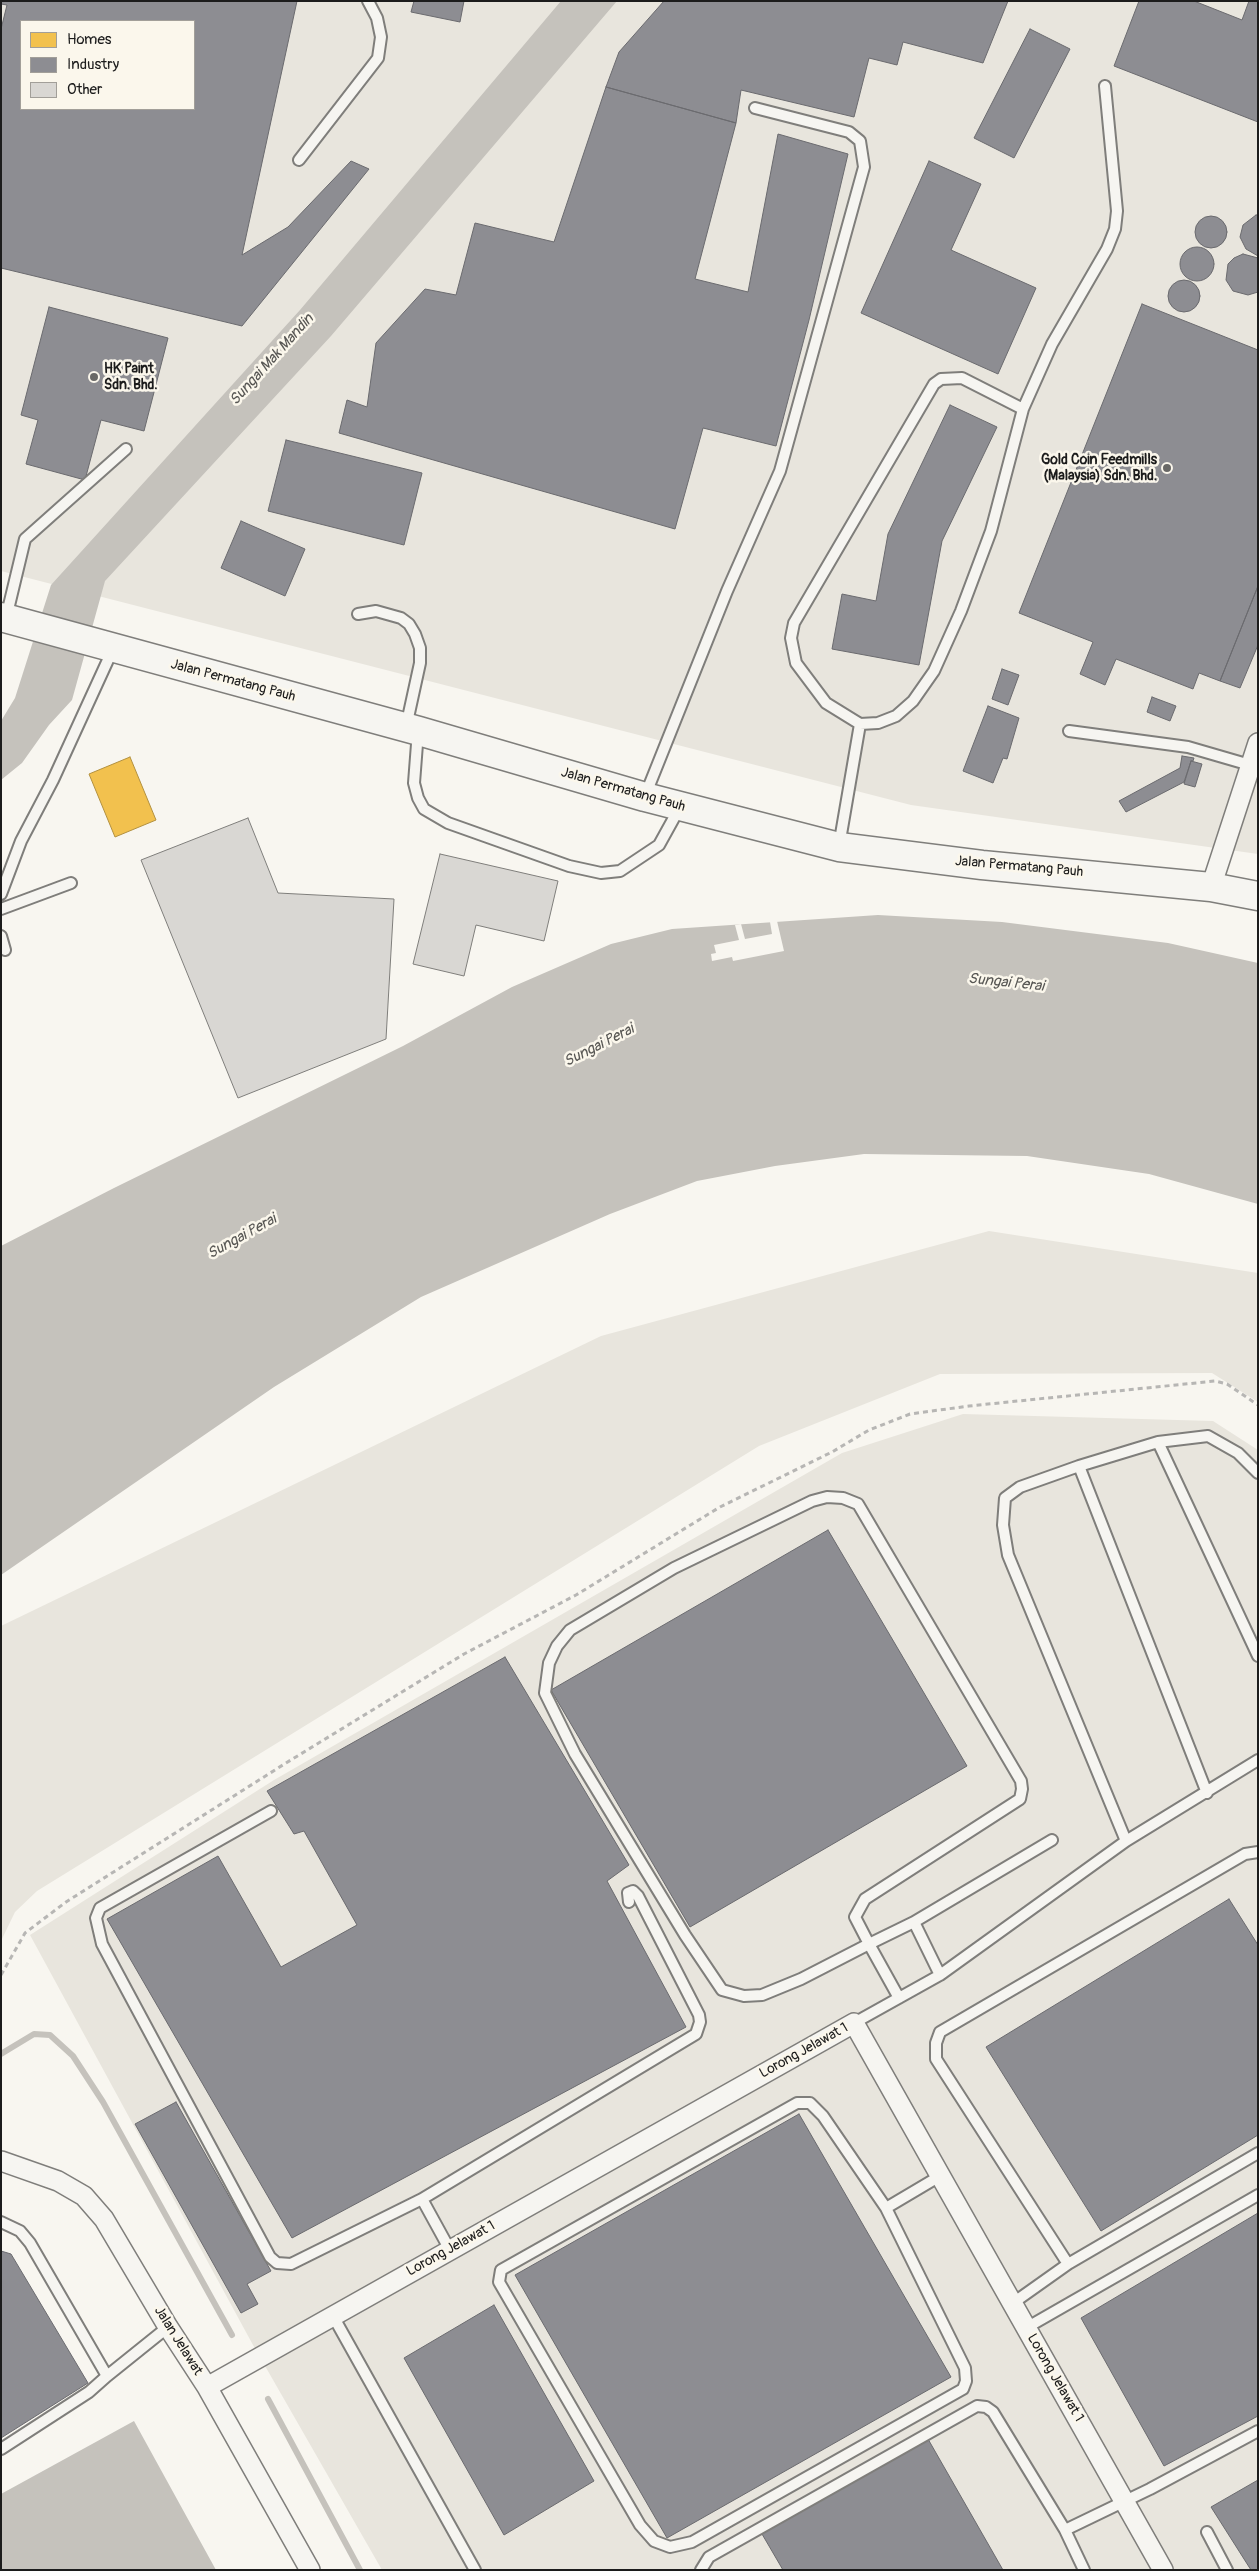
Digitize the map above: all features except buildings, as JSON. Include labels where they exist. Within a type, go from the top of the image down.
[{"type":"main road","name":"Jalan Permatang Pauh","points":[[3,622],[36,628],[109,647],[412,729],[645,797],[839,847],[982,865],[1211,887],[1258,896]]},
{"type":"street","points":[[1211,887],[1258,745]]},
{"type":"street","name":"Lorong Jelawat 1","points":[[207,2387],[854,2023],[1163,2570]]},
{"type":"street","name":"Jalan Jelawat","points":[[1,2161],[34,2171],[84,2196],[104,2219],[168,2327],[207,2387],[310,2570]]},
{"type":"lane","points":[[299,160],[378,58],[382,37],[377,18],[368,1]]},
{"type":"lane","points":[[1024,408],[962,378],[941,379],[934,384],[794,623],[791,638],[796,663],[826,703],[860,724],[878,723],[896,716],[913,701],[934,670],[961,611],[991,531],[1024,408],[1052,344],[1107,248],[1115,229],[1117,212],[1106,86]]},
{"type":"lane","points":[[645,797],[727,591],[780,470],[864,167],[860,141],[849,132],[755,108]]},
{"type":"lane","points":[[3,622],[25,539],[126,449]]},
{"type":"lane","points":[[358,614],[376,611],[401,618],[409,624],[420,648],[412,729],[414,783],[418,798],[424,809],[448,823],[569,866],[601,873],[620,871],[659,845],[680,806]]},
{"type":"lane","points":[[1,894],[21,841],[53,780],[109,647]]},
{"type":"lane","points":[[839,847],[860,724]]},
{"type":"lane","points":[[1070,731],[1188,747],[1250,765]]},
{"type":"lane","points":[[1,909],[71,883]]},
{"type":"lane","points":[[1,936],[5,950]]},
{"type":"lane","points":[[1126,1841],[1008,1554],[1003,1525],[1005,1498],[1020,1487],[1079,1466],[1158,1442],[1208,1436],[1238,1453],[1258,1473]]},
{"type":"lane","points":[[1158,1442],[1258,1656]]},
{"type":"lane","points":[[1079,1466],[1207,1793]]},
{"type":"lane","points":[[898,1998],[869,1944],[855,1917],[865,1899],[1020,1799],[1022,1789],[1021,1780],[858,1504],[844,1498],[828,1497],[812,1501],[674,1568],[570,1630],[557,1646],[549,1663],[545,1693],[575,1754],[685,1935],[722,1990],[744,1996],[762,1996],[801,1979],[869,1944],[914,1922],[1052,1840]]},
{"type":"lane","points":[[854,2023],[940,1974],[1126,1841],[1258,1760]]},
{"type":"lane","points":[[271,1811],[100,1908],[96,1918],[102,1944],[270,2257],[277,2263],[291,2264],[422,2199],[696,2034],[700,2022],[698,2015],[638,1896],[633,1891],[628,1893],[629,1902]]},
{"type":"lane","points":[[1068,2264],[936,2059],[936,2043],[940,2032],[1244,1854],[1258,1852]]},
{"type":"lane","points":[[914,1922],[940,1974]]},
{"type":"lane","points":[[797,2103],[810,2103],[823,2116],[886,2208],[964,2368],[966,2381],[963,2389],[692,2542],[670,2547],[654,2540],[640,2526],[499,2282],[501,2270],[797,2103]]},
{"type":"lane","points":[[1013,2303],[1068,2264],[1258,2153]]},
{"type":"lane","points":[[886,2208],[940,2176]]},
{"type":"lane","points":[[1026,2328],[1258,2194]]},
{"type":"lane","points":[[422,2199],[450,2250]]},
{"type":"lane","points":[[1,2222],[20,2231],[30,2243],[107,2376]]},
{"type":"lane","points":[[333,2316],[476,2570]]},
{"type":"lane","points":[[1,2449],[89,2392],[168,2327]]},
{"type":"lane","points":[[701,2570],[709,2557],[977,2406],[986,2407],[993,2412],[1065,2530],[1084,2570]]},
{"type":"lane","points":[[1065,2530],[1258,2431]]},
{"type":"lane","points":[[1206,2532],[1227,2570]]},
{"type":"shaded area","points":[[1,1],[1258,1],[1258,854],[911,805],[1,571]]},
{"type":"shaded area","points":[[989,1231],[1258,1273],[1258,1402],[1212,1373],[940,1374],[759,1446],[37,1891],[15,1912],[1,1941],[1,1626],[601,1336]]},
{"type":"shaded area","points":[[963,1414],[1213,1421],[1258,1450],[1258,2570],[382,2570],[253,2345],[30,1935],[274,1780],[842,1453]]},
{"type":"water","name":"Sungai Mak Mandin","points":[[561,1],[617,1],[331,336],[105,581],[72,700],[49,725],[22,763],[1,780],[1,721],[15,698],[51,585],[300,310]]},
{"type":"water","name":"Sungai Perai","points":[[878,915],[1002,922],[1168,943],[1258,963],[1258,1204],[1149,1174],[1027,1156],[864,1154],[775,1166],[697,1181],[610,1214],[421,1297],[274,1387],[1,1575],[1,1246],[114,1188],[403,1046],[512,987],[611,944],[672,929]]},
{"type":"water","points":[[134,2421],[216,2570],[1,2570],[1,2494]]},
{"type":"pier","points":[[777,921],[784,951],[733,961],[732,957],[712,961],[711,954],[716,953],[714,945],[739,940],[735,925],[741,924],[745,939],[772,934],[770,922]]},
{"type":"waterway","points":[[1,2054],[34,2034],[50,2035],[73,2056],[103,2102],[232,2335]]},
{"type":"waterway","points":[[268,2399],[360,2570]]},
{"type":"place","name":"HK Paint Sdn. Bhd.","points":[[94,377]]},
{"type":"place","name":"Gold Coin Feedmills (Malaysia) Sdn. Bhd.","points":[[1167,468]]}]
